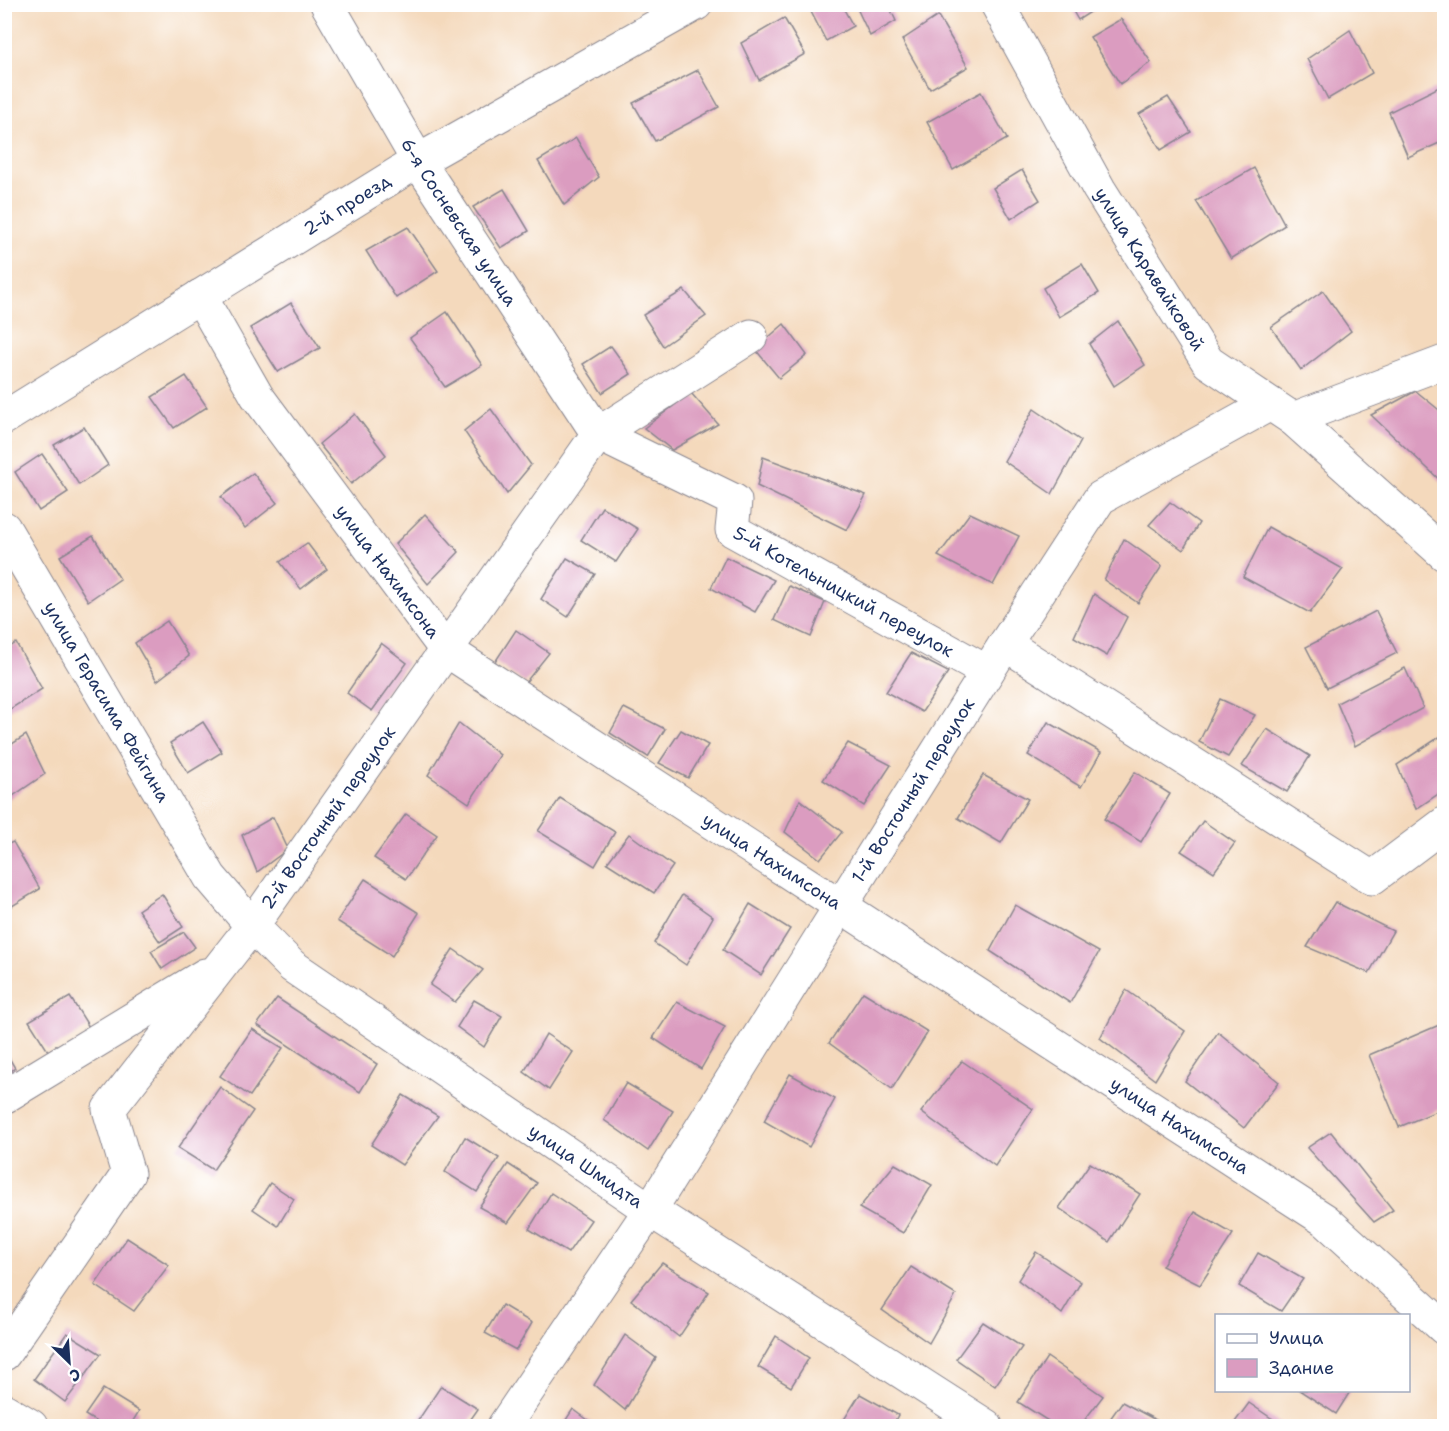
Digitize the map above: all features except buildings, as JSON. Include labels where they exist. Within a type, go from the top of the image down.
[{"type":"street","name":"6-я Сосневская улица","points":[[327,4],[418,161],[598,434]]},
{"type":"street","name":"2-й проезд","points":[[4,418],[418,161],[696,4]]},
{"type":"street","name":"улица Каравайковой","points":[[997,4],[1100,189],[1208,362],[1281,412],[1444,554]]},
{"type":"street","name":"улица Нахимсона","points":[[200,297],[257,396],[446,650],[840,908],[1325,1220],[1444,1328]]},
{"type":"street","name":"2-й Восточный переулок","points":[[4,1354],[128,1174],[109,1109],[252,926],[598,434],[751,336]]},
{"type":"street","name":"1-й Восточный переулок","points":[[504,1426],[650,1210],[987,672],[1100,498],[1281,412],[1442,364]]},
{"type":"street","name":"5-й Котельницкий переулок","points":[[598,434],[735,501],[732,530],[987,672]]},
{"type":"street","name":"улица Герасима Фейгина","points":[[4,528],[210,878]]},
{"type":"street","points":[[1005,644],[1372,878],[1444,824]]},
{"type":"street","name":"улица Шмидта","points":[[210,878],[252,926],[292,966],[650,1210],[986,1426]]},
{"type":"street","points":[[4,1097],[222,964]]},
{"type":"street","points":[[4,1410],[31,1426]]}]
